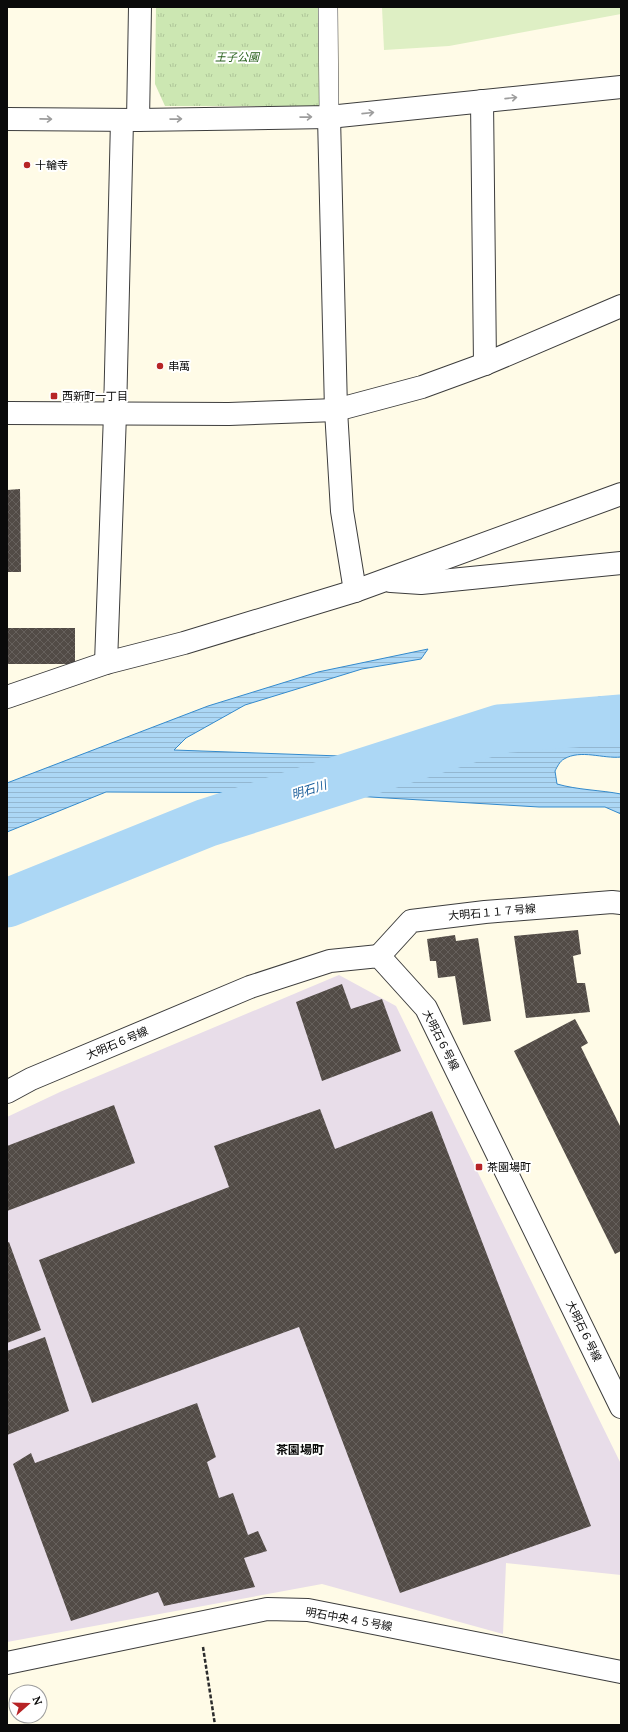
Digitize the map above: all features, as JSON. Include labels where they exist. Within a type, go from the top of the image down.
[{"type":"street","points":[[106,664],[115,414],[130,120],[140,7]]},
{"type":"street","points":[[328,7],[336,410],[342,511],[355,591]]},
{"type":"street","points":[[7,119],[130,120],[329,116],[621,87]]},
{"type":"street","points":[[482,101],[485,364]]},
{"type":"street","points":[[7,413],[229,414],[336,410],[422,387],[485,364],[621,306]]},
{"type":"street","points":[[7,697],[106,664],[184,643],[355,591],[621,494]]},
{"type":"street","points":[[384,580],[421,583],[621,563]]},
{"type":"street","name":"大明石１１７号線","points":[[380,956],[411,920],[485,912],[612,902],[621,903]]},
{"type":"street","name":"大明石６号線","points":[[7,1092],[32,1079],[250,987],[330,961],[380,956],[426,1008],[621,1406]]},
{"type":"street","name":"明石中央４５号線","points":[[7,1663],[267,1609],[308,1610],[621,1672]]},
{"type":"path","points":[[200,1623],[215,1725]]},
{"type":"shaded area","points":[[339,975],[396,1006],[621,1464],[621,1575],[506,1563],[503,1634],[322,1584],[7,1642],[7,1117],[60,1092]]},
{"type":"green space","name":"王子公園","points":[[156,7],[318,7],[319,106],[165,106],[155,84]]},
{"type":"green space","points":[[382,7],[621,7],[621,14],[449,46],[384,50]]},
{"type":"water","points":[[428,649],[421,659],[362,669],[245,705],[186,738],[174,750],[340,756],[409,767],[428,752],[599,697],[621,696],[621,757],[585,754],[571,756],[561,761],[555,771],[557,784],[573,788],[621,794],[621,814],[605,807],[539,807],[303,793],[106,792],[7,832],[7,783],[208,706],[318,672]]},
{"type":"building","points":[[20,489],[21,572],[7,572],[7,490]]},
{"type":"building","points":[[7,628],[75,628],[75,664],[7,664]]},
{"type":"building","points":[[578,930],[581,954],[573,956],[577,983],[585,983],[590,1012],[526,1018],[514,936]]},
{"type":"building","points":[[455,935],[456,941],[478,938],[491,1021],[463,1025],[455,976],[438,978],[436,961],[430,961],[427,939]]},
{"type":"building","points":[[342,984],[351,1009],[382,999],[401,1051],[322,1081],[296,1002]]},
{"type":"building","points":[[575,1019],[588,1043],[581,1047],[621,1128],[621,1251],[615,1254],[514,1051]]},
{"type":"building","points":[[114,1105],[135,1163],[7,1211],[7,1146]]},
{"type":"building","points":[[320,1109],[335,1149],[432,1111],[591,1526],[400,1593],[299,1327],[92,1403],[39,1260],[229,1187],[214,1146]]},
{"type":"building","points":[[9,1242],[41,1330],[7,1343],[7,1243]]},
{"type":"building","points":[[45,1337],[69,1411],[7,1435],[7,1351]]},
{"type":"building","points":[[197,1403],[216,1457],[207,1462],[219,1498],[233,1493],[248,1535],[258,1531],[267,1551],[244,1558],[255,1587],[164,1606],[158,1592],[71,1621],[13,1464],[31,1453],[35,1463]]},
{"type":"waterway","name":"明石川","points":[[7,903],[206,823],[499,729],[621,719]]},
{"type":"place","name":"十輪寺","points":[[27,165]]},
{"type":"place","name":"串萬","points":[[160,366]]},
{"type":"place","name":"西新町一丁目","points":[[54,396]]},
{"type":"place","name":"茶園場町","points":[[479,1167]]},
{"type":"district","name":"茶園場町","points":[[300,1450]]}]
